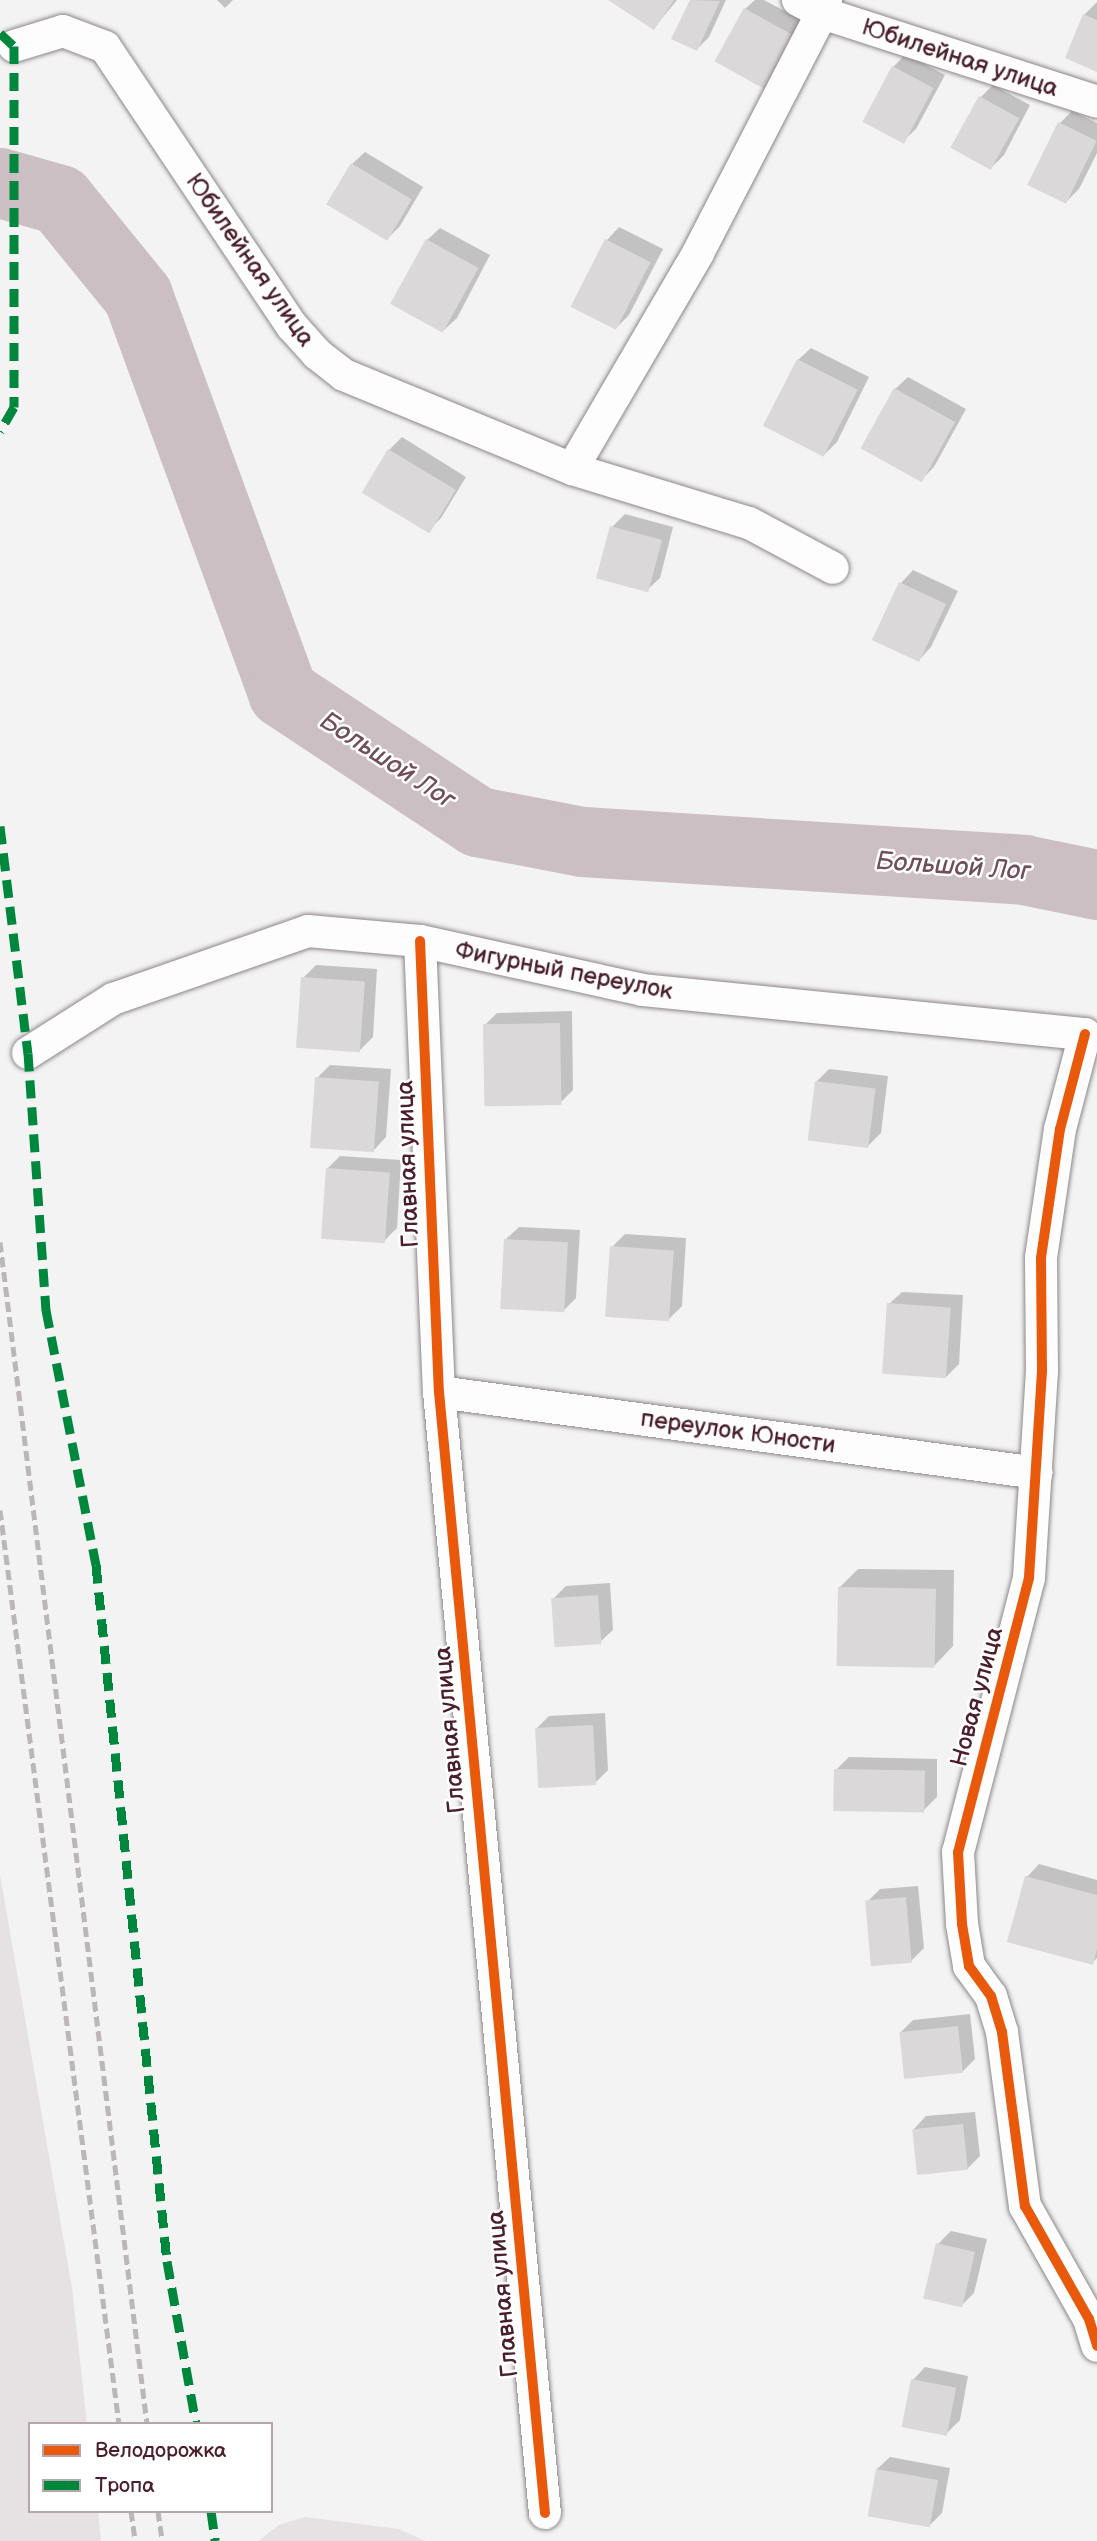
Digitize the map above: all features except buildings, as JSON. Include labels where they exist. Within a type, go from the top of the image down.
[{"type":"street","name":"Юбилейная улица","points":[[572,469],[698,253],[816,4],[1097,102]]},
{"type":"street","name":"Юбилейная улица","points":[[14,46],[63,32],[104,47],[292,326],[326,362],[344,376],[572,469],[749,523],[833,568]]},
{"type":"street","name":"Фигурный переулок","points":[[28,1053],[113,999],[308,931],[420,941],[642,990],[1091,1031]]},
{"type":"street","name":"Главная улица","points":[[420,941],[439,1392],[545,2513]]},
{"type":"street","name":"Новая улица","points":[[1091,1031],[1060,1129],[1041,1258],[1042,1371],[1030,1578],[958,1852],[962,1924],[969,1966],[991,1996],[1002,2032],[1025,2206],[1088,2319],[1097,2346]]},
{"type":"street","name":"переулок Юности","points":[[439,1392],[1037,1473]]},
{"type":"shaded area","points":[[0,1875],[72,2288],[87,2422],[28,2422],[28,2513],[98,2513],[101,2541],[0,2541]]},
{"type":"shaded area","points":[[305,2517],[399,2529],[425,2541],[258,2541],[279,2525]]},
{"type":"waterway","name":"Большой Лог","points":[[0,183],[60,200],[138,296],[283,693],[478,822],[583,842],[1024,870],[1097,885]]},
{"type":"railway","points":[[0,1242],[147,2422]]},
{"type":"railway","points":[[0,1510],[119,2422]]},
{"type":"railway","points":[[131,2513],[135,2541]]},
{"type":"railway","points":[[158,2513],[162,2541]]},
{"type":"marked path","points":[[0,33],[14,46],[14,407],[0,431]]},
{"type":"marked path","points":[[0,826],[28,1053],[46,1310],[96,1565],[167,2261],[196,2422]]},
{"type":"marked path","points":[[211,2513],[215,2541]]},
{"type":"cycle path","points":[[420,941],[439,1392],[545,2513]]},
{"type":"cycle path","points":[[1085,1034],[1060,1129],[1041,1258],[1042,1371],[1029,1578],[958,1852],[962,1924],[969,1966],[991,1996],[1002,2032],[1025,2206],[1089,2319],[1097,2346]]}]
